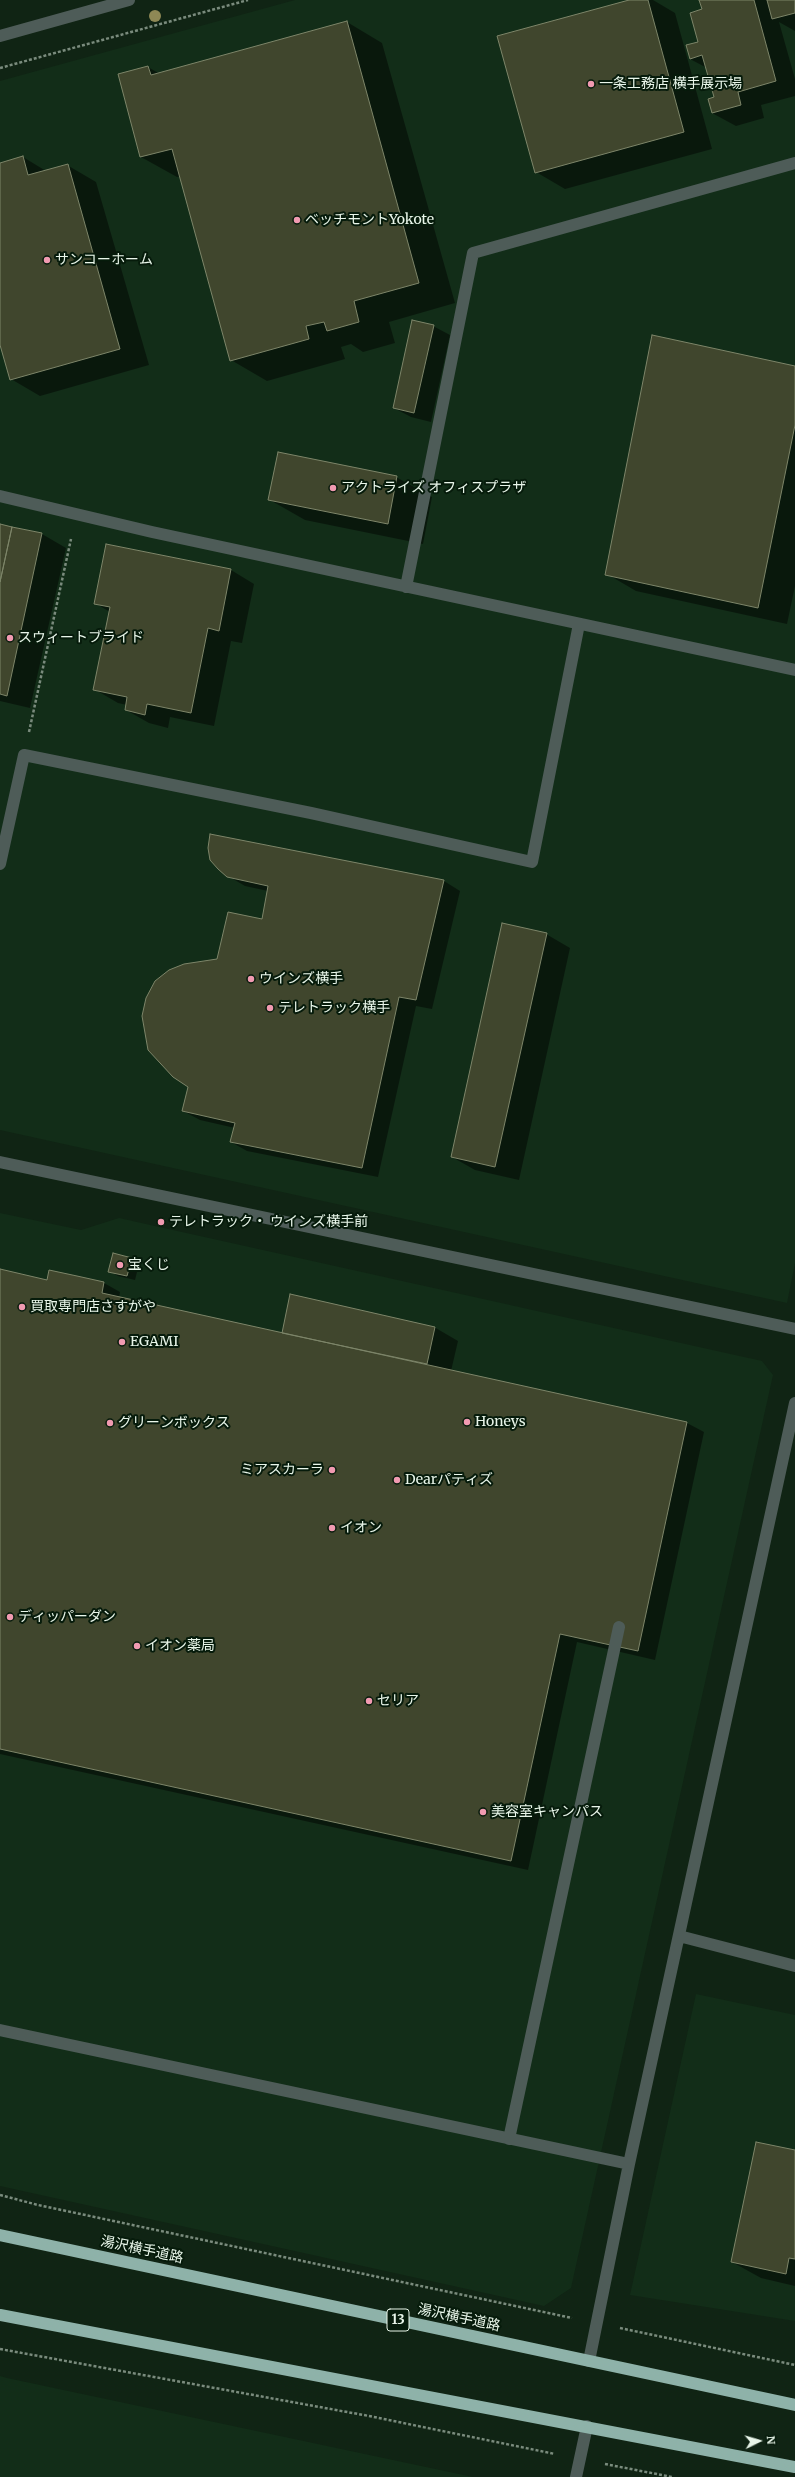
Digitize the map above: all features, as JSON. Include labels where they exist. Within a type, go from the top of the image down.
[{"type":"highway","name":"湯沢横手道路","points":[[0,2235],[795,2406]]},
{"type":"highway","points":[[0,2315],[587,2426],[795,2467]]},
{"type":"street","points":[[0,36],[129,0]]},
{"type":"street","points":[[406,587],[473,253],[795,163]]},
{"type":"street","points":[[0,496],[76,516],[406,587],[461,597],[795,670]]},
{"type":"street","points":[[0,864],[24,756],[311,812],[532,862],[579,624]]},
{"type":"street","points":[[0,1162],[795,1329]]},
{"type":"street","points":[[589,2361],[629,2164],[795,1403]]},
{"type":"street","points":[[509,2139],[562,1884],[619,1627]]},
{"type":"street","points":[[679,1936],[795,1966]]},
{"type":"street","points":[[0,2030],[629,2164]]},
{"type":"street","points":[[576,2477],[587,2426]]},
{"type":"path","points":[[0,68],[248,0]]},
{"type":"path","points":[[24,756],[76,516]]},
{"type":"path","points":[[0,2195],[38,2206],[795,2365]]},
{"type":"path","points":[[0,2349],[368,2416],[672,2477]]},
{"type":"shaded area","points":[[295,0],[795,0],[795,1263],[787,1303],[0,1130],[0,81]]},
{"type":"shaded area","points":[[0,1213],[81,1230],[119,1218],[762,1361],[773,1375],[571,2288],[544,2306],[0,2186]]},
{"type":"shaded area","points":[[696,1994],[795,2015],[795,2321],[630,2295]]},
{"type":"shaded area","points":[[0,2376],[7,2378],[473,2477],[0,2477]]},
{"type":"building","name":"一条工務店 横手展示場","points":[[629,0],[648,0],[684,132],[535,173],[497,36]]},
{"type":"building","points":[[699,0],[754,0],[776,81],[738,92],[741,105],[712,113],[708,99],[714,97],[702,55],[690,59],[686,45],[698,42],[690,13],[702,9]]},
{"type":"building","points":[[767,0],[795,0],[795,13],[772,19]]},
{"type":"building","name":"ベッチモントYokote","points":[[347,21],[419,283],[354,301],[359,322],[327,331],[324,322],[306,326],[309,339],[230,361],[172,149],[140,157],[118,74],[148,66],[151,75]]},
{"type":"building","name":"サンコーホーム","points":[[23,156],[28,175],[68,164],[120,349],[10,380],[0,345],[0,163]]},
{"type":"building","points":[[412,320],[434,325],[414,413],[393,408]]},
{"type":"building","points":[[652,335],[795,366],[795,425],[758,608],[605,575]]},
{"type":"building","name":"アクトライズ オフィスプラザ","points":[[278,452],[397,476],[388,524],[268,500]]},
{"type":"building","points":[[0,524],[12,527],[0,582]]},
{"type":"building","name":"スウィートブライド","points":[[12,527],[42,533],[7,696],[0,694],[0,582]]},
{"type":"building","points":[[106,544],[231,569],[219,631],[208,628],[191,713],[147,704],[145,715],[125,710],[127,697],[93,690],[110,607],[94,604]]},
{"type":"building","name":"テレトラック横手","points":[[210,834],[444,880],[416,1000],[399,997],[362,1168],[230,1142],[235,1123],[182,1111],[188,1087],[173,1077],[148,1050],[142,1016],[146,998],[155,981],[169,970],[184,964],[217,959],[228,912],[262,919],[268,886],[227,877],[218,869],[210,860],[208,848]]},
{"type":"building","points":[[502,923],[547,933],[495,1167],[451,1157]]},
{"type":"building","name":"宝くじ","points":[[113,1253],[132,1258],[127,1276],[108,1272]]},
{"type":"building","name":"イオン","points":[[0,1269],[47,1280],[49,1270],[104,1282],[102,1293],[687,1422],[638,1651],[560,1634],[511,1861],[0,1749]]},
{"type":"building","points":[[290,1294],[435,1327],[427,1364],[282,1333]]},
{"type":"building","points":[[756,2142],[795,2150],[795,2259],[789,2258],[786,2274],[731,2262]]},
{"type":"place","name":"一条工務店 横手展示場","points":[[591,84]]},
{"type":"place","name":"ベッチモントYokote","points":[[297,220]]},
{"type":"place","name":"サンコーホーム","points":[[47,260]]},
{"type":"place","name":"アクトライズ オフィスプラザ","points":[[333,488]]},
{"type":"place","name":"スウィートブライド","points":[[10,638]]},
{"type":"place","name":"ウインズ横手","points":[[251,979]]},
{"type":"place","name":"テレトラック横手","points":[[270,1008]]},
{"type":"place","name":"テレトラック・ ウインズ横手前","points":[[161,1222]]},
{"type":"place","name":"宝くじ","points":[[120,1265]]},
{"type":"place","name":"買取専門店さすがや","points":[[22,1307]]},
{"type":"place","name":"EGAMI","points":[[122,1342]]},
{"type":"place","name":"Honeys","points":[[467,1422]]},
{"type":"place","name":"グリーンボックス","points":[[110,1423]]},
{"type":"place","name":"ミアスカーラ","points":[[332,1470]]},
{"type":"place","name":"Dearパティズ","points":[[397,1480]]},
{"type":"place","name":"イオン","points":[[332,1528]]},
{"type":"place","name":"ディッパーダン","points":[[10,1617]]},
{"type":"place","name":"イオン薬局","points":[[137,1646]]},
{"type":"place","name":"セリア","points":[[369,1701]]},
{"type":"place","name":"美容室キャンパス","points":[[483,1812]]}]
